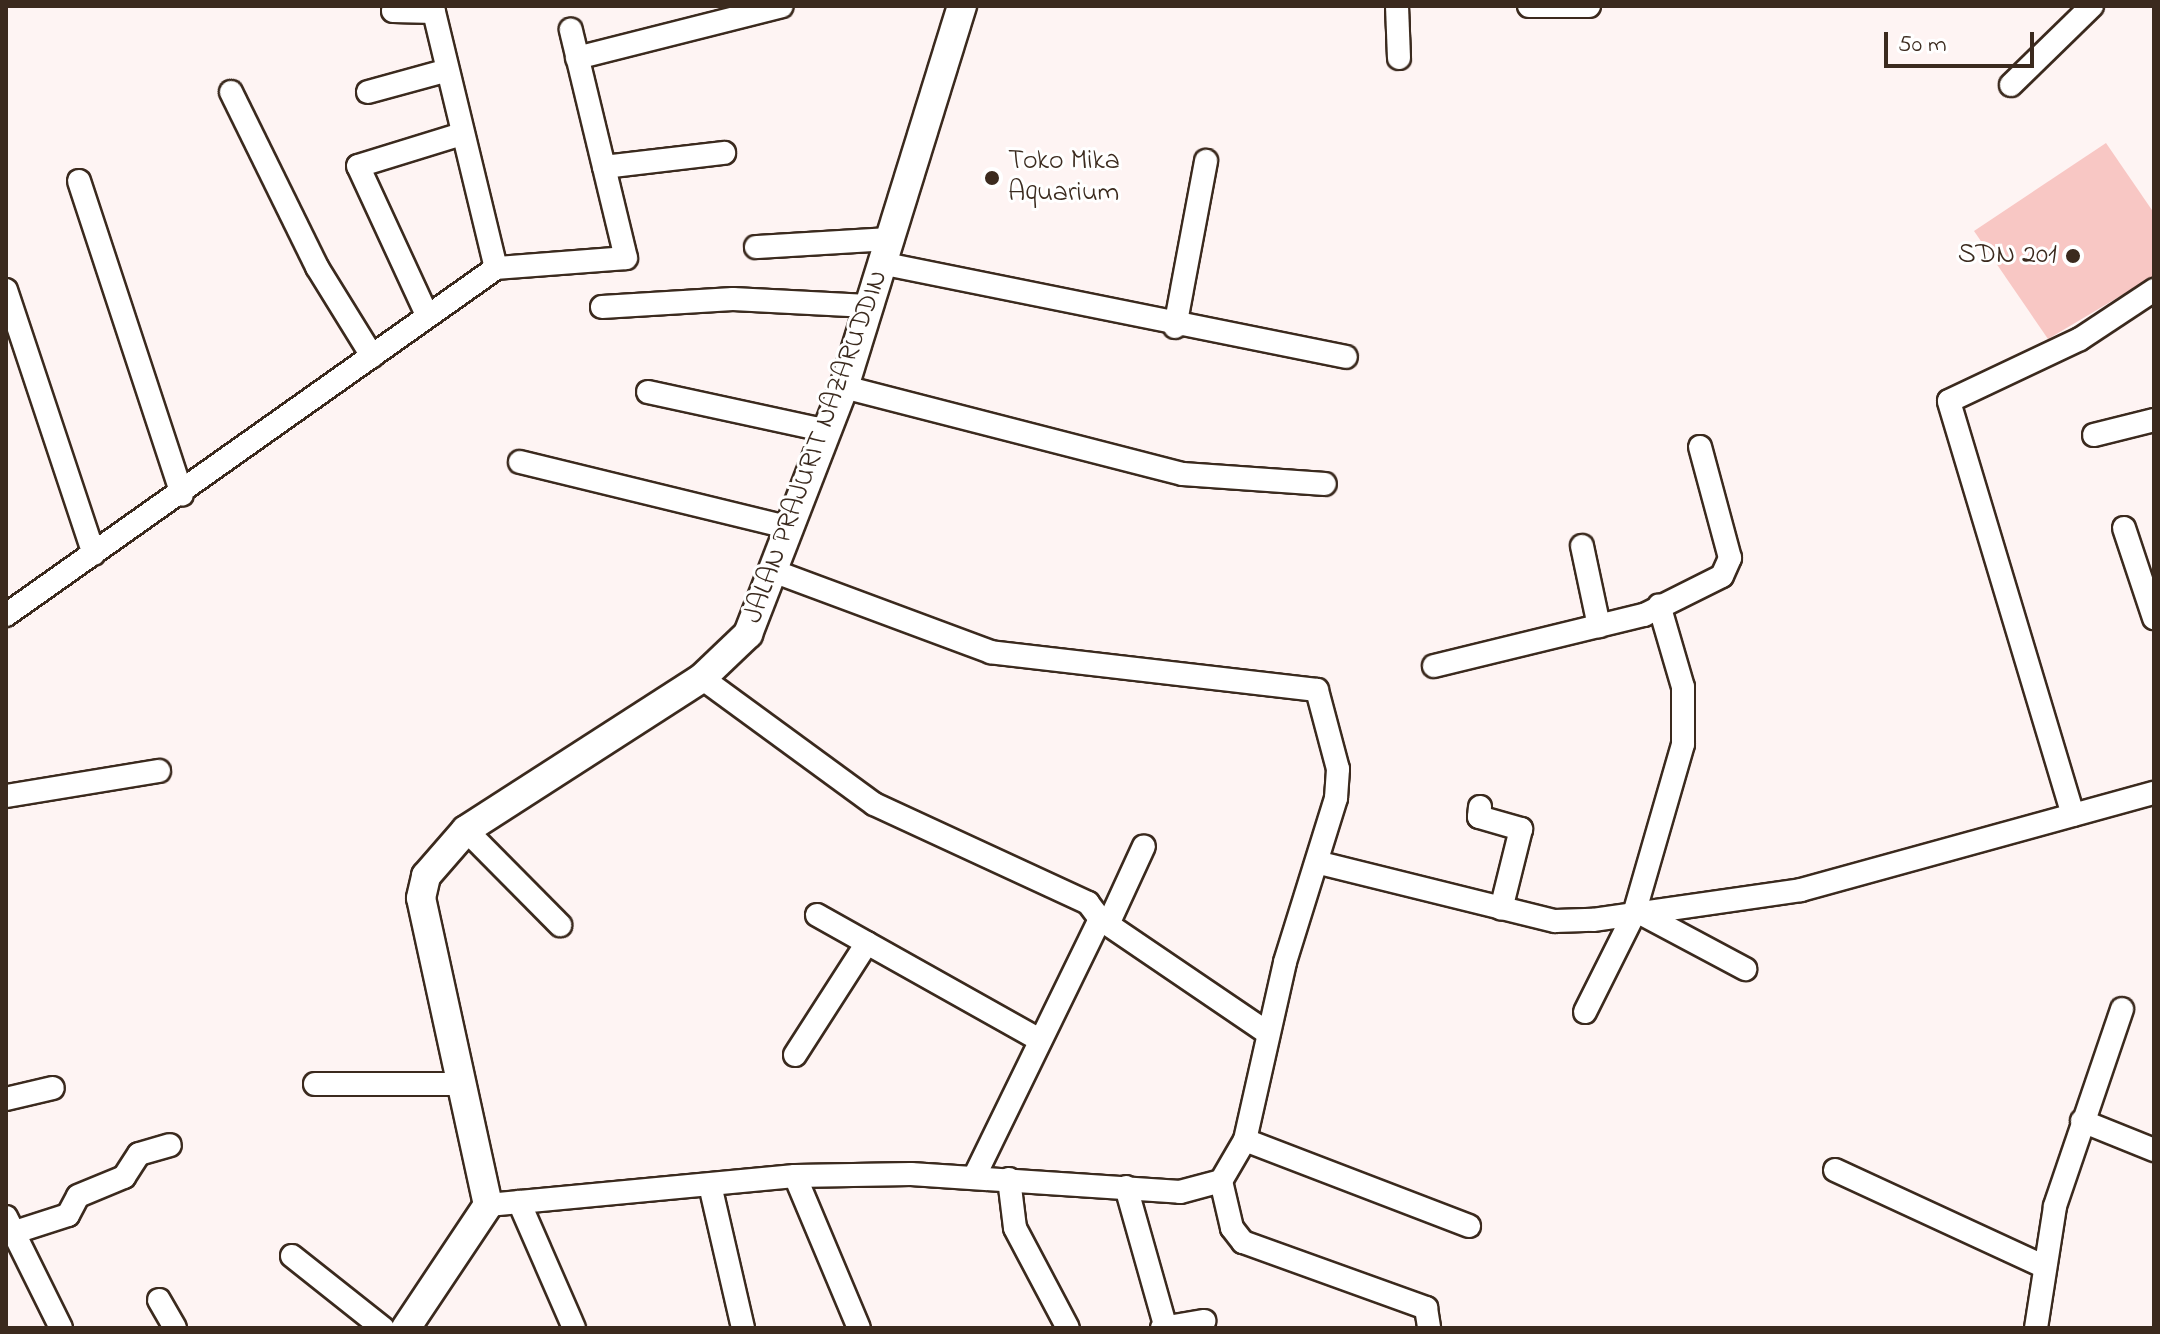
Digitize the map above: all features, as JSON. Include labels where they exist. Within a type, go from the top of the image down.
[{"type":"street","points":[[577,58],[782,6]]},
{"type":"street","name":"JALAN PRAJURIT NAZARUDDIN","points":[[488,1205],[421,898],[433,866],[466,830],[702,678],[748,634],[776,572],[844,387],[962,6]]},
{"type":"street","points":[[1397,6],[1399,58]]},
{"type":"street","points":[[1529,6],[1589,6]]},
{"type":"street","points":[[2011,85],[2092,6]]},
{"type":"street","points":[[393,11],[432,9],[459,135],[496,268]]},
{"type":"street","points":[[6,615],[182,495],[496,268],[626,258],[571,30]]},
{"type":"street","points":[[368,92],[444,71]]},
{"type":"street","points":[[231,92],[317,267],[372,356]]},
{"type":"street","points":[[427,315],[358,166],[459,135]]},
{"type":"street","points":[[604,167],[724,153]]},
{"type":"street","points":[[1175,327],[1206,161]]},
{"type":"street","points":[[79,181],[182,495]]},
{"type":"street","points":[[756,247],[888,252],[1175,327],[1346,357]]},
{"type":"street","points":[[6,290],[94,554]]},
{"type":"street","points":[[2073,815],[1949,401],[2080,339],[2154,290]]},
{"type":"street","points":[[602,307],[733,299],[868,306]]},
{"type":"street","points":[[844,387],[1183,474],[1325,484]]},
{"type":"street","points":[[648,392],[828,431]]},
{"type":"street","points":[[2094,435],[2154,420]]},
{"type":"street","points":[[1434,666],[1599,626],[1659,605],[1729,570],[1700,447]]},
{"type":"street","points":[[520,462],[791,528]]},
{"type":"street","points":[[2124,528],[2154,618]]},
{"type":"street","points":[[1582,546],[1599,626]]},
{"type":"street","points":[[776,572],[991,652],[1317,690],[1338,769],[1320,863],[1268,1033],[1245,1140],[1221,1181],[1232,1228],[1243,1242],[1426,1308],[1429,1328]]},
{"type":"street","points":[[1585,1012],[1639,914],[1683,744],[1683,687],[1659,605]]},
{"type":"street","points":[[702,678],[893,815],[1088,903],[1105,920],[1268,1033]]},
{"type":"street","points":[[6,796],[159,771]]},
{"type":"street","points":[[1320,863],[1555,921],[1639,914],[1801,890],[2154,793]]},
{"type":"street","points":[[1480,807],[1479,817],[1521,829],[1501,909]]},
{"type":"street","points":[[466,830],[560,925]]},
{"type":"street","points":[[974,1177],[1040,1040],[1144,846]]},
{"type":"street","points":[[1639,914],[1745,969]]},
{"type":"street","points":[[817,915],[1040,1040]]},
{"type":"street","points":[[795,1055],[867,943]]},
{"type":"street","points":[[2036,1328],[2043,1266],[2082,1121],[2122,1009]]},
{"type":"street","points":[[315,1084],[462,1084]]},
{"type":"street","points":[[6,1099],[53,1088]]},
{"type":"street","points":[[2082,1121],[2154,1150]]},
{"type":"street","points":[[1245,1140],[1469,1226]]},
{"type":"street","points":[[61,1328],[8,1226],[68,1215],[78,1196],[124,1177],[139,1154],[170,1145]]},
{"type":"street","points":[[1835,1170],[2043,1266]]},
{"type":"street","points":[[406,1328],[488,1205],[795,1176],[974,1177],[1180,1192],[1221,1181]]},
{"type":"street","points":[[795,1176],[859,1328]]},
{"type":"street","points":[[1009,1179],[1015,1228],[1068,1328]]},
{"type":"street","points":[[710,1185],[743,1328]]},
{"type":"street","points":[[1126,1187],[1164,1328],[1204,1321]]},
{"type":"street","points":[[519,1202],[574,1328]]},
{"type":"street","points":[[292,1256],[383,1328]]},
{"type":"street","points":[[159,1300],[175,1328]]},
{"type":"building","name":"SDN 201","points":[[2106,143],[2154,213],[2154,276],[2048,339],[1974,231]]},
{"type":"place","name":"Toko Mika Aquarium","points":[[992,178]]},
{"type":"place","name":"SDN 201","points":[[2073,256]]}]
